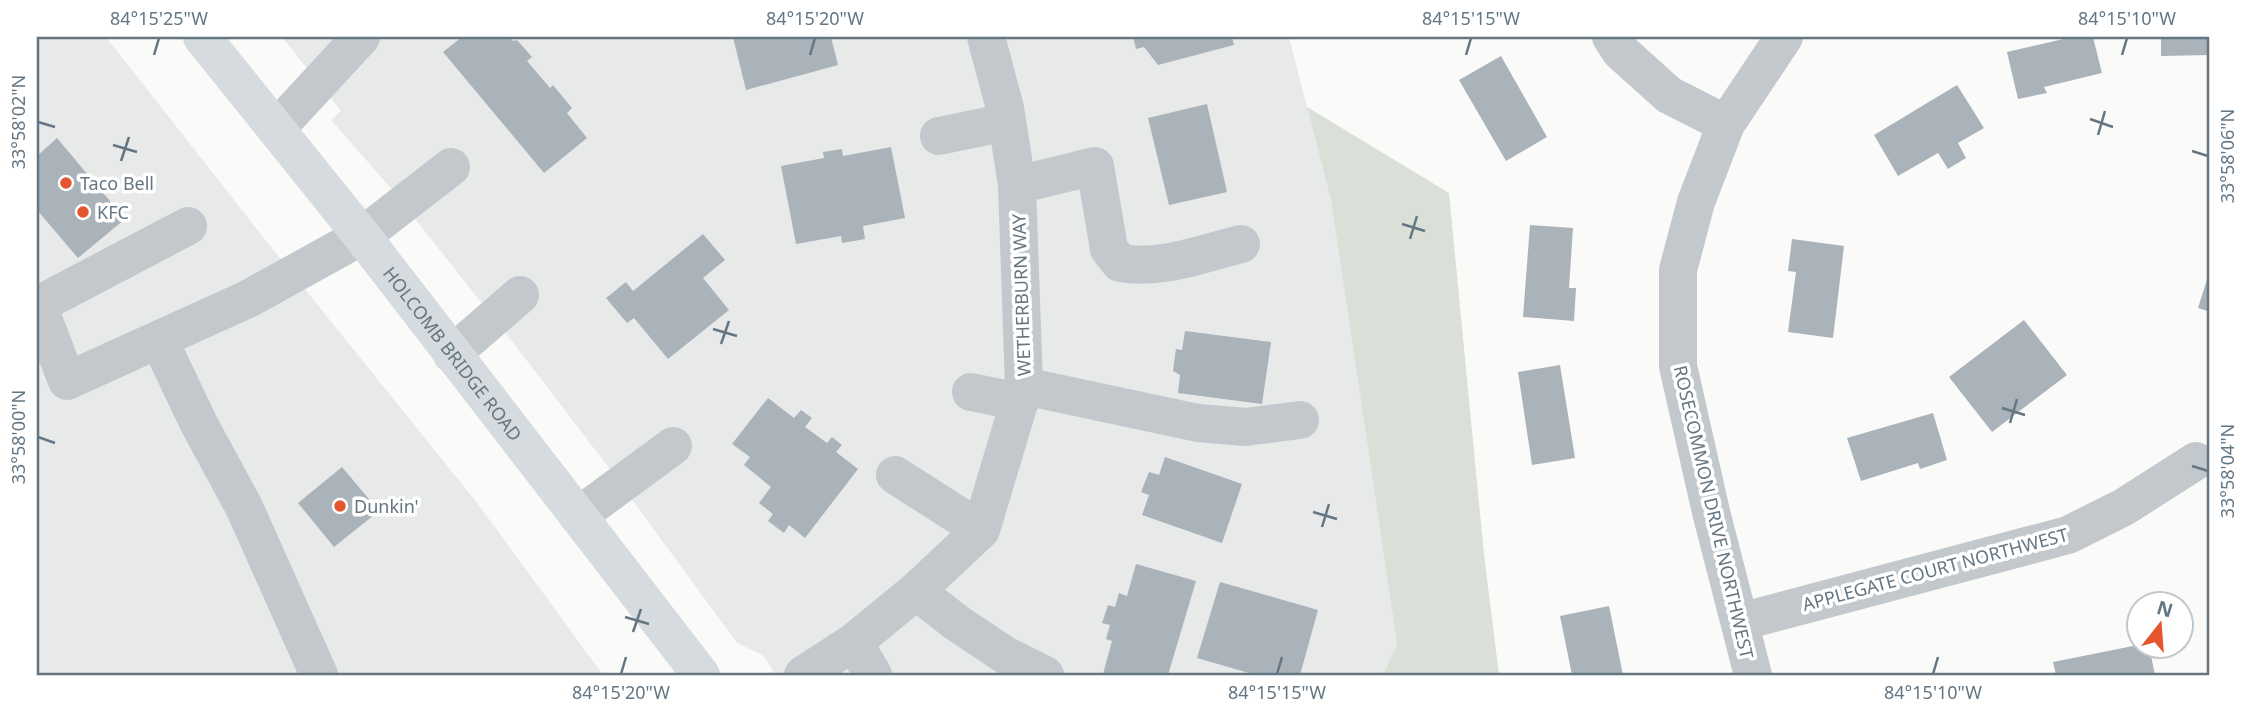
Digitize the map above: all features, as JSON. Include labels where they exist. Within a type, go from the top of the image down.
[{"type":"main road","name":"HOLCOMB BRIDGE ROAD","points":[[202,37],[362,236],[701,675]]},
{"type":"street","points":[[276,129],[360,37]]},
{"type":"street","name":"WETHERBURN WAY","points":[[803,675],[854,642],[916,591],[981,530],[1022,394],[1017,184],[1007,122],[986,37]]},
{"type":"street","points":[[1611,37],[1620,51],[1669,95],[1726,124]]},
{"type":"street","name":"ROSECOMMON DRIVE NORTHWEST","points":[[1753,675],[1711,512],[1678,366],[1678,270],[1696,202],[1726,124],[1784,37]]},
{"type":"street","points":[[939,136],[1007,122]]},
{"type":"street","points":[[1017,184],[1095,166],[1109,249],[1120,263],[1139,266],[1163,264],[1241,244]]},
{"type":"street","points":[[188,226],[38,305],[67,381],[248,299],[362,236],[451,167]]},
{"type":"street","points":[[452,354],[520,295]]},
{"type":"street","points":[[159,340],[199,424],[244,507],[319,675]]},
{"type":"street","points":[[971,392],[1022,394],[1198,423],[1245,427],[1300,420]]},
{"type":"street","points":[[578,516],[673,446]]},
{"type":"street","name":"APPLEGATE COURT NORTHWEST","points":[[1740,622],[2068,535],[2124,507],[2196,461]]},
{"type":"street","points":[[895,475],[981,530]]},
{"type":"street","points":[[916,591],[1004,655],[1045,675]]},
{"type":"street","points":[[854,642],[873,675]]},
{"type":"shaded area","points":[[37,37],[106,37],[478,504],[603,675],[37,675]]},
{"type":"shaded area","points":[[282,37],[1289,37],[1331,200],[1397,644],[1383,675],[776,675],[763,655],[737,643],[518,349],[389,186],[331,120],[341,111]]},
{"type":"shaded area","points":[[1307,107],[1449,193],[1484,555],[1499,675],[1383,675],[1397,644],[1331,200]]},
{"type":"building","points":[[462,37],[510,37],[513,41],[517,40],[532,57],[527,61],[550,88],[553,85],[572,108],[567,113],[587,138],[544,173],[443,52]]},
{"type":"building","points":[[733,37],[831,37],[838,65],[746,90]]},
{"type":"building","points":[[1133,37],[1232,37],[1234,45],[1158,65],[1144,47],[1136,49]]},
{"type":"building","points":[[2072,37],[2093,37],[2102,73],[2044,87],[2047,93],[2018,99],[2007,52]]},
{"type":"building","points":[[2161,37],[2210,37],[2210,55],[2161,56]]},
{"type":"building","points":[[1501,56],[1547,137],[1506,161],[1459,80]]},
{"type":"building","points":[[1957,85],[1984,128],[1958,143],[1966,158],[1948,169],[1938,153],[1898,176],[1874,135]]},
{"type":"building","points":[[1207,104],[1227,192],[1169,205],[1148,118]]},
{"type":"building","name":"Taco Bell","points":[[57,138],[125,219],[78,258],[37,210],[37,156]]},
{"type":"building","points":[[891,147],[905,218],[863,226],[865,239],[842,243],[841,236],[796,244],[781,166],[824,158],[823,152],[842,149],[843,156]]},
{"type":"building","points":[[1530,225],[1573,228],[1569,288],[1576,288],[1574,321],[1523,317]]},
{"type":"building","points":[[703,234],[725,260],[703,278],[729,310],[668,359],[634,318],[627,323],[606,298],[626,282],[633,291]]},
{"type":"building","points":[[1792,239],[1844,246],[1833,338],[1788,332],[1796,272],[1788,271]]},
{"type":"building","points":[[2210,270],[2210,312],[2198,308]]},
{"type":"building","points":[[2024,320],[2067,375],[1992,432],[1949,377]]},
{"type":"building","points":[[1185,331],[1271,342],[1262,404],[1178,393],[1180,375],[1173,371],[1176,349],[1182,350]]},
{"type":"building","points":[[1560,365],[1575,458],[1532,465],[1518,372]]},
{"type":"building","points":[[768,398],[794,418],[801,410],[812,418],[805,427],[827,443],[832,437],[842,445],[836,452],[858,469],[805,538],[789,525],[784,533],[768,521],[773,514],[759,503],[771,487],[744,465],[750,457],[732,444]]},
{"type":"building","points":[[1933,413],[1947,460],[1920,469],[1918,463],[1861,481],[1847,438]]},
{"type":"building","points":[[1165,457],[1242,484],[1222,543],[1142,515],[1149,495],[1141,492],[1149,472],[1159,475]]},
{"type":"building","points":[[342,467],[379,511],[334,547],[298,503]]},
{"type":"building","points":[[1136,564],[1196,581],[1168,675],[1103,674],[1112,641],[1106,639],[1110,625],[1102,623],[1108,605],[1115,607],[1119,593],[1127,596]]},
{"type":"building","points":[[1220,582],[1318,610],[1300,675],[1256,675],[1197,658]]},
{"type":"building","points":[[1609,606],[1623,675],[1572,675],[1560,616]]},
{"type":"building","points":[[2124,648],[2124,660],[2152,660],[2155,675],[2056,675],[2053,662]]},
{"type":"place","name":"Taco Bell","points":[[66,183]]},
{"type":"place","name":"KFC","points":[[83,212]]},
{"type":"place","name":"Dunkin'","points":[[340,506]]}]
